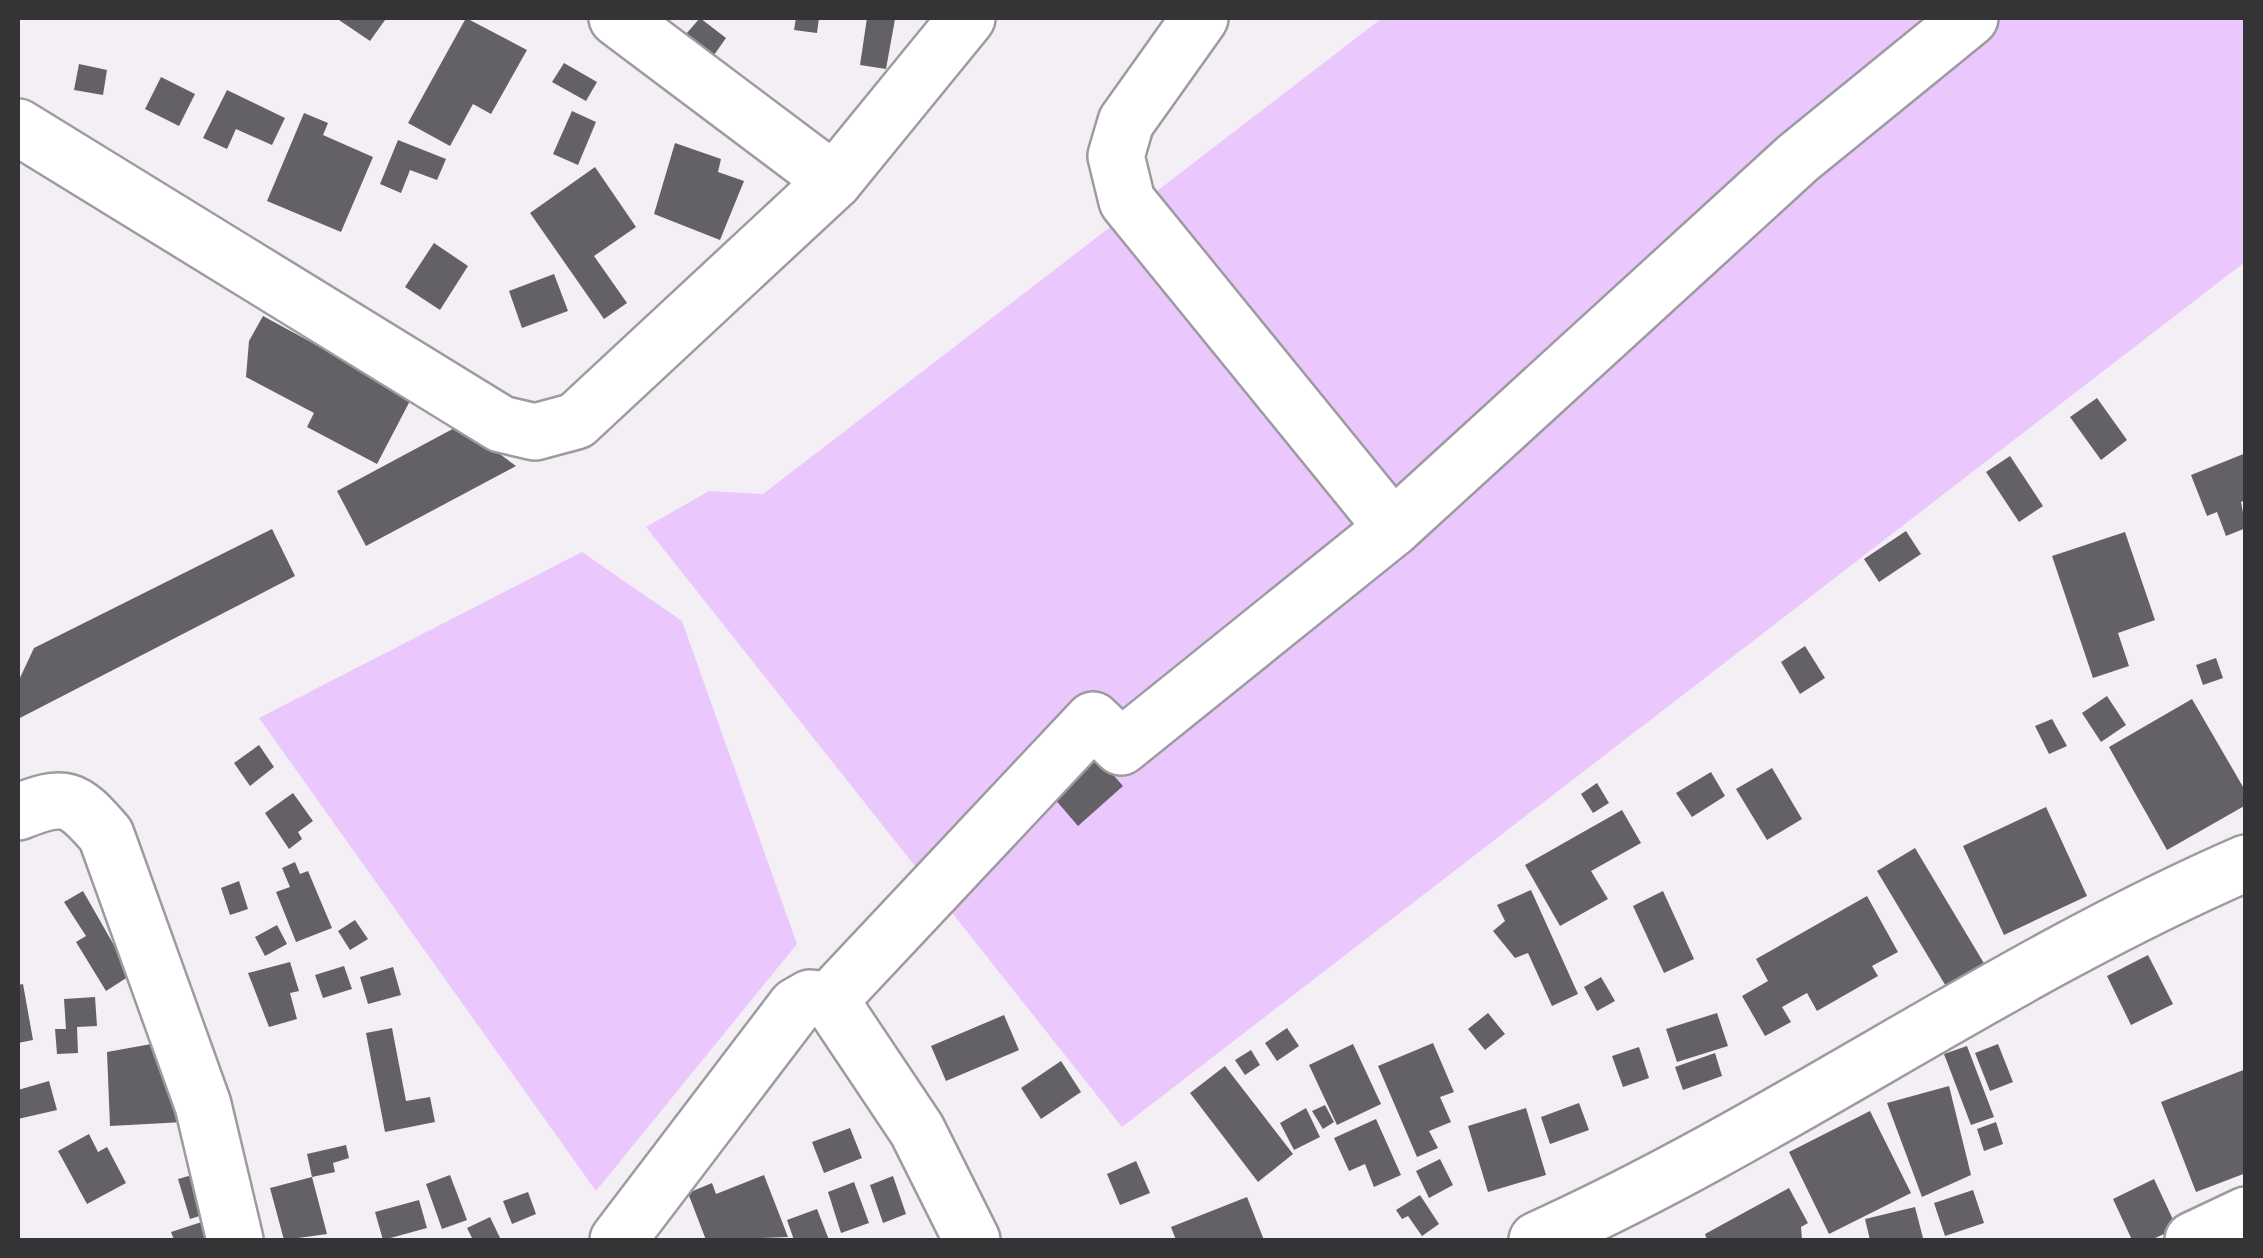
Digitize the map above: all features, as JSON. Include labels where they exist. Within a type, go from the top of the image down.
[{"type":"street","points":[[617,18],[834,180]]},
{"type":"street","points":[[18,127],[501,424],[536,432],[576,420],[834,180],[967,18]]},
{"type":"street","points":[[1200,18],[1126,122],[1116,156],[1127,202],[1393,528]]},
{"type":"street","points":[[830,1000],[1093,720],[1121,747],[1393,528],[1798,158],[1970,18]]},
{"type":"street","points":[[18,812],[48,800],[79,805],[106,835],[202,1104],[235,1240]]},
{"type":"street","points":[[1537,1240],[1740,1140],[2018,975],[2246,863]]},
{"type":"street","points":[[618,1240],[796,1006],[810,998],[830,1000]]},
{"type":"street","points":[[830,1000],[917,1130],[972,1240]]},
{"type":"street","points":[[2193,1240],[2246,1215]]},
{"type":"shaded area","points":[[1382,18],[2245,18],[2245,262],[1122,1127],[646,527],[709,491],[763,494]]},
{"type":"shaded area","points":[[582,552],[682,621],[797,944],[596,1191],[259,718]]},
{"type":"building","points":[[336,18],[382,18],[385,20],[370,41]]},
{"type":"building","points":[[466,18],[527,50],[491,114],[473,104],[450,146],[408,123]]},
{"type":"building","points":[[700,18],[726,38],[714,55],[686,34]]},
{"type":"building","points":[[796,18],[819,18],[817,33],[794,30]]},
{"type":"building","points":[[867,18],[895,19],[886,69],[860,65]]},
{"type":"building","points":[[564,63],[597,82],[586,101],[552,82]]},
{"type":"building","points":[[79,64],[107,70],[103,95],[74,90]]},
{"type":"building","points":[[161,77],[195,94],[179,126],[145,109]]},
{"type":"building","points":[[227,90],[285,118],[272,145],[236,129],[227,149],[203,138]]},
{"type":"building","points":[[572,111],[596,122],[578,165],[553,154]]},
{"type":"building","points":[[304,113],[328,123],[323,135],[373,157],[341,232],[267,201]]},
{"type":"building","points":[[398,140],[446,159],[437,180],[410,170],[401,193],[380,184]]},
{"type":"building","points":[[675,143],[721,159],[718,172],[744,181],[720,240],[654,214]]},
{"type":"building","points":[[595,167],[636,227],[594,256],[627,303],[604,319],[530,213]]},
{"type":"building","points":[[434,243],[468,266],[440,310],[405,287]]},
{"type":"building","points":[[554,274],[568,311],[522,328],[509,291]]},
{"type":"building","points":[[263,316],[412,397],[377,464],[307,427],[314,413],[246,377],[249,341]]},
{"type":"building","points":[[2097,398],[2127,440],[2101,460],[2070,417]]},
{"type":"building","points":[[460,425],[516,466],[366,546],[337,491]]},
{"type":"building","points":[[2246,453],[2246,500],[2241,502],[2246,528],[2226,536],[2217,512],[2207,516],[2191,475]]},
{"type":"building","points":[[2010,456],[2043,506],[2019,522],[1986,472]]},
{"type":"building","points":[[272,529],[295,576],[18,719],[18,682],[34,648]]},
{"type":"building","points":[[1906,531],[1921,554],[1879,582],[1864,559]]},
{"type":"building","points":[[2125,532],[2155,620],[2118,633],[2129,666],[2093,678],[2052,556]]},
{"type":"building","points":[[1805,646],[1825,678],[1800,694],[1781,662]]},
{"type":"building","points":[[2216,658],[2223,678],[2203,685],[2196,665]]},
{"type":"building","points":[[2107,696],[2126,725],[2101,742],[2082,713]]},
{"type":"building","points":[[2192,699],[2246,792],[2246,805],[2167,850],[2109,747]]},
{"type":"building","points":[[2052,719],[2067,746],[2049,754],[2035,726]]},
{"type":"building","points":[[259,745],[274,767],[250,786],[234,763]]},
{"type":"building","points":[[1091,750],[1123,786],[1078,826],[1047,790]]},
{"type":"building","points":[[1772,768],[1802,819],[1767,840],[1736,789]]},
{"type":"building","points":[[1711,772],[1725,796],[1692,817],[1676,793]]},
{"type":"building","points":[[1597,783],[1609,803],[1593,813],[1581,794]]},
{"type":"building","points":[[293,793],[313,821],[298,832],[302,839],[289,849],[265,813]]},
{"type":"building","points":[[2046,807],[2087,896],[2004,935],[1963,846]]},
{"type":"building","points":[[1622,810],[1641,843],[1591,871],[1608,899],[1560,926],[1525,865]]},
{"type":"building","points":[[1915,848],[1985,965],[1947,988],[1877,871]]},
{"type":"building","points":[[295,862],[300,874],[308,871],[332,928],[296,942],[276,892],[290,887],[282,868]]},
{"type":"building","points":[[239,881],[248,909],[230,915],[221,888]]},
{"type":"building","points":[[1531,890],[1578,994],[1552,1006],[1528,953],[1515,958],[1493,931],[1505,921],[1497,905]]},
{"type":"building","points":[[83,891],[131,975],[106,991],[76,942],[86,936],[64,902]]},
{"type":"building","points":[[1663,891],[1694,959],[1664,973],[1633,906]]},
{"type":"building","points":[[1867,896],[1898,952],[1872,966],[1878,976],[1817,1011],[1807,993],[1782,1007],[1791,1022],[1765,1036],[1742,996],[1768,981],[1756,959]]},
{"type":"building","points":[[355,920],[368,939],[350,950],[338,931]]},
{"type":"building","points":[[277,925],[287,944],[265,956],[255,937]]},
{"type":"building","points":[[2148,955],[2173,1004],[2131,1025],[2107,976]]},
{"type":"building","points":[[290,962],[299,991],[290,993],[297,1019],[269,1027],[248,973]]},
{"type":"building","points":[[344,966],[352,989],[323,998],[315,975]]},
{"type":"building","points":[[393,967],[401,995],[368,1004],[360,977]]},
{"type":"building","points":[[1601,977],[1615,1001],[1597,1011],[1584,987]]},
{"type":"building","points":[[23,984],[33,1040],[18,1043],[18,985]]},
{"type":"building","points":[[95,997],[97,1026],[77,1027],[78,1053],[57,1054],[55,1029],[66,1029],[64,999]]},
{"type":"building","points":[[1488,1013],[1505,1034],[1485,1050],[1468,1029]]},
{"type":"building","points":[[1717,1013],[1728,1046],[1677,1062],[1666,1029]]},
{"type":"building","points":[[1004,1015],[1019,1050],[946,1081],[931,1046]]},
{"type":"building","points":[[392,1028],[406,1101],[430,1097],[435,1122],[385,1132],[366,1033]]},
{"type":"building","points":[[1287,1028],[1299,1046],[1277,1061],[1265,1043]]},
{"type":"building","points":[[168,1041],[184,1122],[110,1126],[107,1052]]},
{"type":"building","points":[[1433,1043],[1454,1092],[1440,1097],[1451,1122],[1429,1131],[1438,1148],[1417,1157],[1378,1066]]},
{"type":"building","points":[[1353,1044],[1381,1104],[1337,1125],[1309,1065]]},
{"type":"building","points":[[1998,1044],[2013,1082],[1990,1091],[1975,1053]]},
{"type":"building","points":[[1967,1046],[1994,1117],[1971,1125],[1944,1054]]},
{"type":"building","points":[[1639,1047],[1649,1078],[1623,1087],[1612,1056]]},
{"type":"building","points":[[1251,1050],[1260,1065],[1245,1075],[1235,1060]]},
{"type":"building","points":[[1715,1053],[1722,1076],[1683,1090],[1675,1067]]},
{"type":"building","points":[[1061,1061],[1081,1092],[1041,1119],[1021,1088]]},
{"type":"building","points":[[1225,1066],[1293,1154],[1258,1182],[1190,1093]]},
{"type":"building","points":[[2246,1069],[2246,1173],[2196,1192],[2161,1102]]},
{"type":"building","points":[[49,1081],[57,1110],[18,1119],[18,1090]]},
{"type":"building","points":[[1949,1086],[1971,1175],[1922,1197],[1887,1103]]},
{"type":"building","points":[[1579,1103],[1589,1130],[1550,1144],[1541,1117]]},
{"type":"building","points":[[1325,1105],[1334,1122],[1323,1129],[1312,1111]]},
{"type":"building","points":[[1306,1108],[1320,1137],[1294,1150],[1280,1123]]},
{"type":"building","points":[[1526,1108],[1546,1175],[1488,1192],[1468,1126]]},
{"type":"building","points":[[1870,1111],[1911,1193],[1829,1234],[1789,1152]]},
{"type":"building","points":[[1376,1119],[1401,1175],[1374,1187],[1365,1164],[1349,1171],[1334,1138]]},
{"type":"building","points":[[1996,1122],[2003,1144],[1984,1151],[1977,1129]]},
{"type":"building","points":[[850,1128],[862,1158],[824,1173],[812,1142]]},
{"type":"building","points":[[89,1134],[98,1152],[107,1147],[126,1183],[87,1204],[58,1151]]},
{"type":"building","points":[[346,1145],[349,1158],[333,1163],[335,1172],[312,1177],[307,1154]]},
{"type":"building","points":[[1440,1159],[1453,1185],[1429,1198],[1416,1171]]},
{"type":"building","points":[[1136,1161],[1150,1193],[1120,1205],[1107,1174]]},
{"type":"building","points":[[203,1172],[215,1211],[190,1219],[178,1179]]},
{"type":"building","points":[[450,1175],[467,1220],[442,1229],[426,1184]]},
{"type":"building","points":[[764,1175],[788,1237],[706,1240],[688,1193],[712,1183],[716,1194]]},
{"type":"building","points":[[893,1176],[906,1214],[883,1223],[870,1185]]},
{"type":"building","points":[[312,1177],[327,1234],[284,1240],[270,1188]]},
{"type":"building","points":[[2154,1179],[2177,1228],[2151,1240],[2132,1240],[2113,1199]]},
{"type":"building","points":[[854,1182],[869,1223],[841,1233],[828,1192]]},
{"type":"building","points":[[1789,1188],[1808,1223],[1801,1227],[1802,1240],[1707,1240],[1705,1234]]},
{"type":"building","points":[[1973,1190],[1984,1223],[1945,1236],[1934,1203]]},
{"type":"building","points":[[528,1192],[536,1214],[512,1224],[503,1201]]},
{"type":"building","points":[[1420,1195],[1439,1224],[1422,1236],[1408,1216],[1402,1219],[1396,1210]]},
{"type":"building","points":[[1247,1197],[1264,1240],[1176,1240],[1171,1227]]},
{"type":"building","points":[[419,1200],[427,1228],[383,1240],[375,1212]]},
{"type":"building","points":[[1915,1207],[1923,1238],[1870,1240],[1865,1219]]},
{"type":"building","points":[[817,1209],[829,1240],[794,1240],[787,1220]]},
{"type":"building","points":[[217,1217],[224,1240],[174,1240],[171,1232]]},
{"type":"building","points":[[490,1217],[501,1240],[473,1240],[467,1228]]}]
